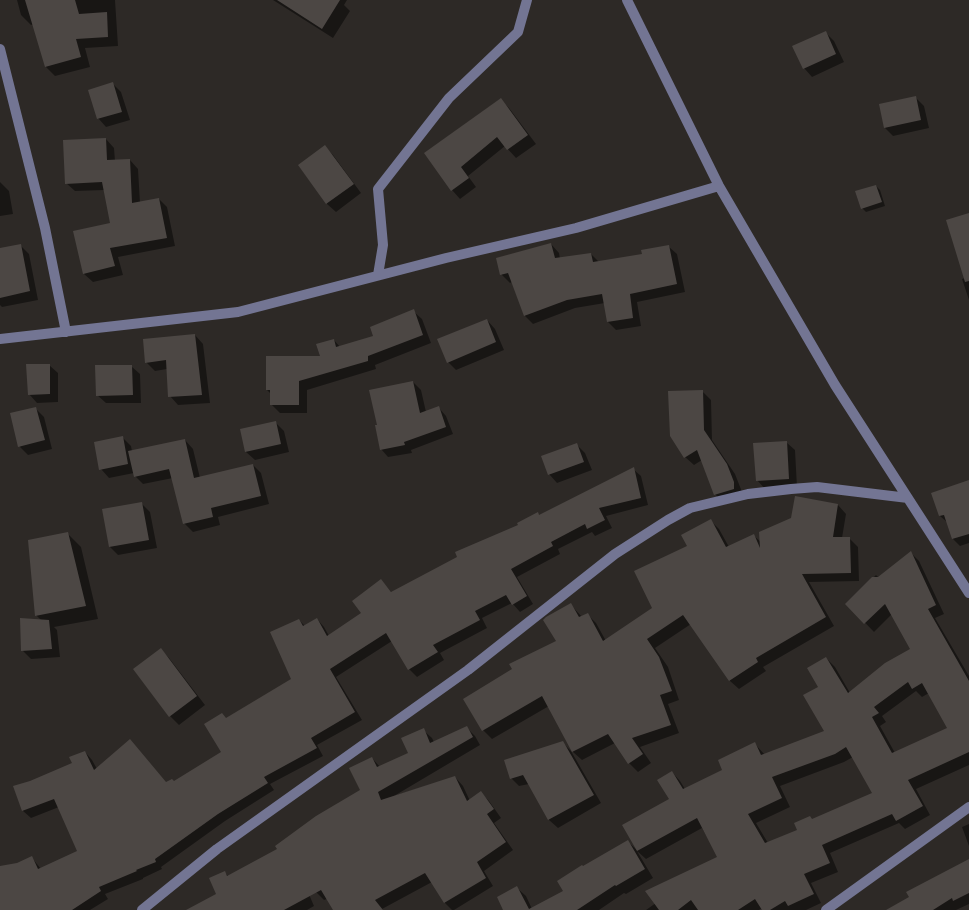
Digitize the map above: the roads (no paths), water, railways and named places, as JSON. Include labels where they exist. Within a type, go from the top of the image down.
[{"type":"street","points":[[378,276],[382,245],[378,189],[449,98],[518,32],[527,0]]},
{"type":"street","points":[[627,0],[720,186],[835,385],[969,593]]},
{"type":"street","points":[[0,49],[46,228],[66,332]]},
{"type":"street","points":[[0,339],[238,312],[446,258],[576,228],[720,186]]},
{"type":"street","points":[[142,910],[218,849],[468,670],[615,554],[690,508],[748,494],[817,487],[908,498]]},
{"type":"street","points":[[826,910],[969,807]]}]
